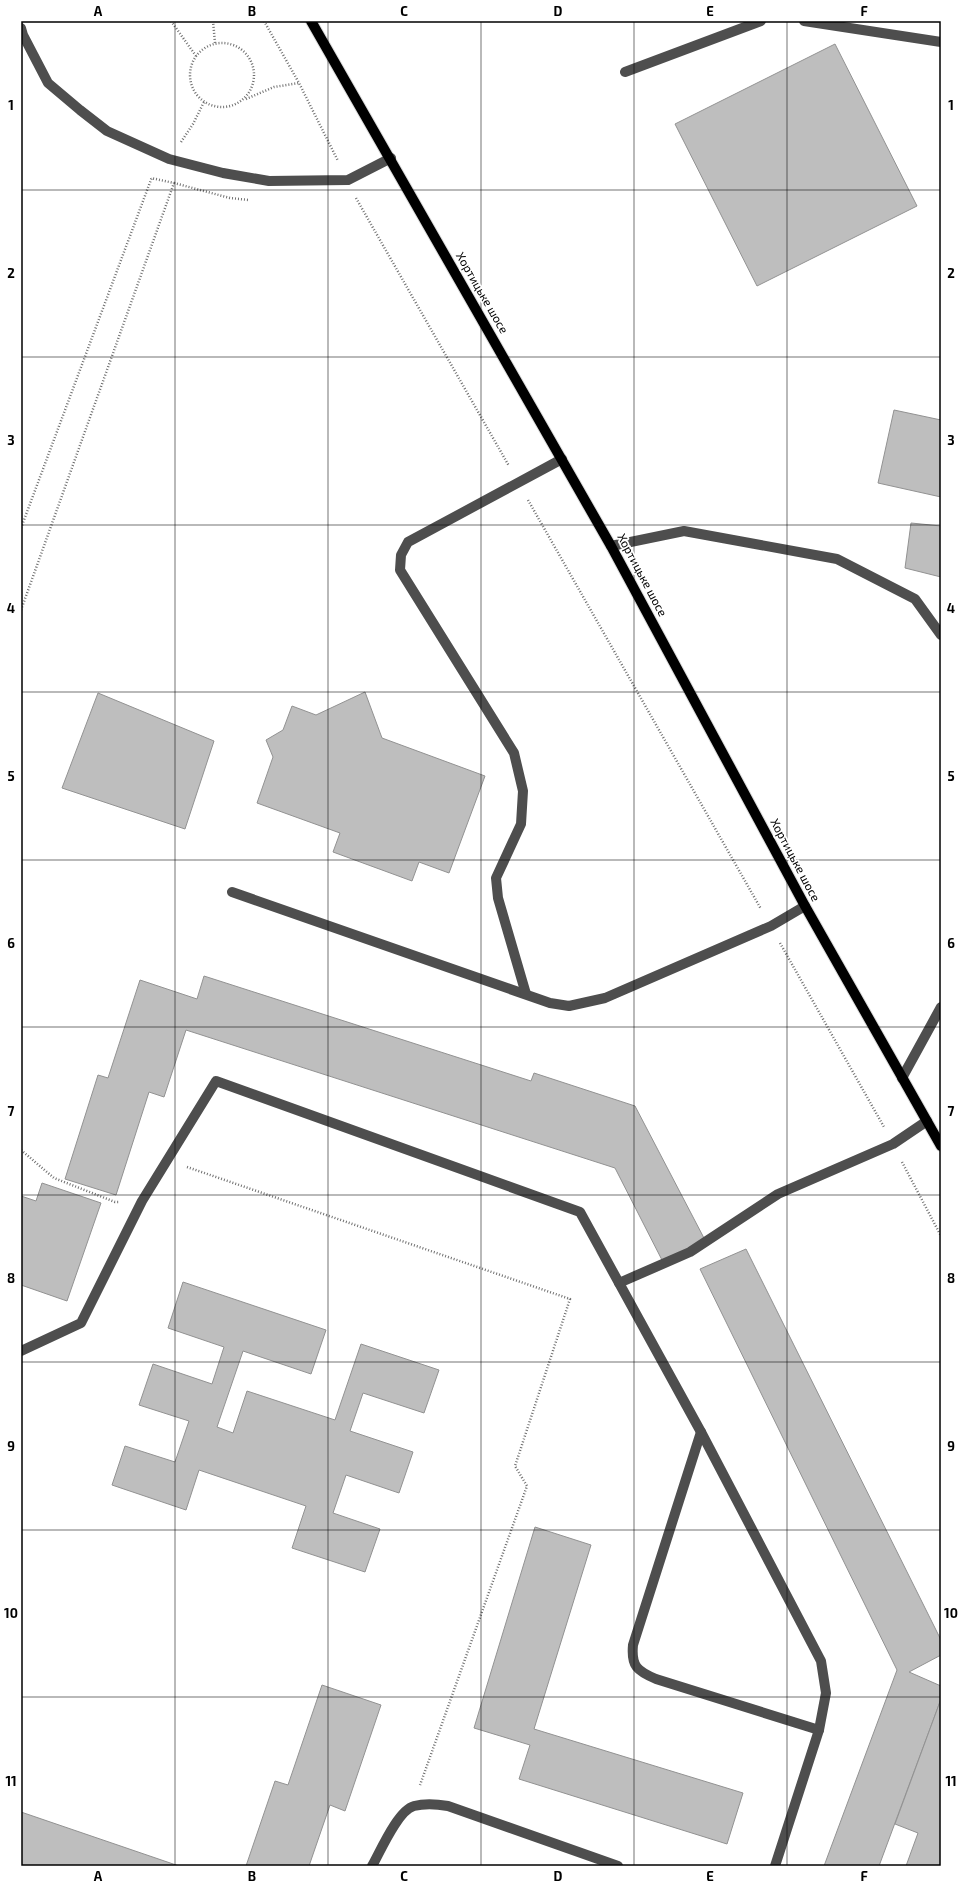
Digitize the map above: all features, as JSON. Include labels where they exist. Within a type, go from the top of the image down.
[{"type":"main road","name":"Хортицьке шосе","points":[[311,21],[391,158],[611,546],[805,906],[941,1146]]},
{"type":"lane","points":[[625,72],[761,21]]},
{"type":"lane","points":[[804,21],[941,42]]},
{"type":"lane","points":[[22,33],[48,83],[108,131],[169,159],[223,173],[269,181],[348,180],[391,158]]},
{"type":"lane","points":[[526,994],[498,898],[496,878],[520,824],[523,791],[514,753],[400,570],[401,556],[408,542],[562,460]]},
{"type":"lane","points":[[611,546],[684,531],[837,559],[915,599],[941,635]]},
{"type":"lane","points":[[232,892],[550,1003],[569,1006],[600,1000],[626,990],[771,926],[805,906]]},
{"type":"lane","points":[[902,1078],[941,1007]]},
{"type":"lane","points":[[21,1351],[81,1323],[142,1201],[216,1082],[580,1212],[701,1432],[821,1661],[826,1693],[819,1730],[774,1866]]},
{"type":"lane","points":[[619,1283],[690,1252],[778,1194],[893,1144],[927,1121]]},
{"type":"lane","points":[[701,1432],[633,1645],[632,1659],[642,1673],[656,1679],[819,1730]]},
{"type":"lane","points":[[372,1866],[401,1815],[413,1806],[433,1804],[448,1806],[618,1866]]},
{"type":"path","points":[[172,21],[196,56]]},
{"type":"path","points":[[213,21],[215,43]]},
{"type":"path","points":[[264,21],[299,83],[357,200],[771,926],[893,1144],[941,1236]]},
{"type":"path","points":[[245,99],[254,84],[254,67],[246,52],[232,44],[215,43],[204,48],[196,56],[191,68],[190,80],[195,93],[204,102],[217,108],[232,107],[245,99],[274,87],[299,83]]},
{"type":"path","points":[[21,528],[152,178],[174,183],[21,610]]},
{"type":"path","points":[[21,1150],[54,1178],[115,1202],[142,1201]]},
{"type":"path","points":[[168,1160],[570,1299],[515,1466],[527,1486],[413,1806]]},
{"type":"building","points":[[835,44],[917,206],[757,286],[675,124]]},
{"type":"building","points":[[894,410],[941,420],[941,497],[878,483]]},
{"type":"building","points":[[911,523],[941,526],[941,577],[905,568]]},
{"type":"building","points":[[365,692],[382,738],[485,776],[449,873],[419,862],[412,881],[333,852],[340,833],[257,803],[273,757],[266,740],[283,730],[292,706],[316,715]]},
{"type":"building","points":[[98,693],[214,741],[185,829],[62,788]]},
{"type":"building","points":[[204,976],[531,1081],[534,1073],[635,1106],[705,1240],[663,1262],[615,1168],[186,1030],[164,1097],[149,1092],[116,1195],[65,1179],[98,1075],[108,1078],[140,980],[197,999]]},
{"type":"building","points":[[42,1183],[101,1203],[67,1301],[21,1285],[21,1196],[36,1201]]},
{"type":"building","points":[[746,1249],[941,1640],[941,1655],[909,1672],[941,1686],[941,1699],[879,1866],[824,1866],[897,1670],[700,1269]]},
{"type":"building","points":[[183,1282],[326,1330],[311,1374],[243,1351],[217,1427],[233,1433],[247,1391],[335,1420],[361,1344],[439,1370],[424,1413],[363,1393],[350,1431],[413,1452],[399,1493],[346,1475],[333,1513],[380,1529],[365,1572],[292,1548],[306,1506],[199,1470],[186,1510],[112,1485],[125,1446],[175,1462],[189,1421],[139,1405],[153,1364],[212,1384],[224,1347],[168,1328]]},
{"type":"building","points":[[535,1527],[591,1545],[534,1729],[743,1793],[727,1844],[519,1779],[530,1745],[474,1728]]},
{"type":"building","points":[[322,1685],[381,1705],[345,1811],[330,1805],[309,1866],[246,1866],[275,1781],[288,1785]]},
{"type":"building","points":[[941,1699],[941,1866],[906,1866],[918,1833],[895,1824]]},
{"type":"building","points":[[21,1812],[179,1866],[21,1866]]}]
